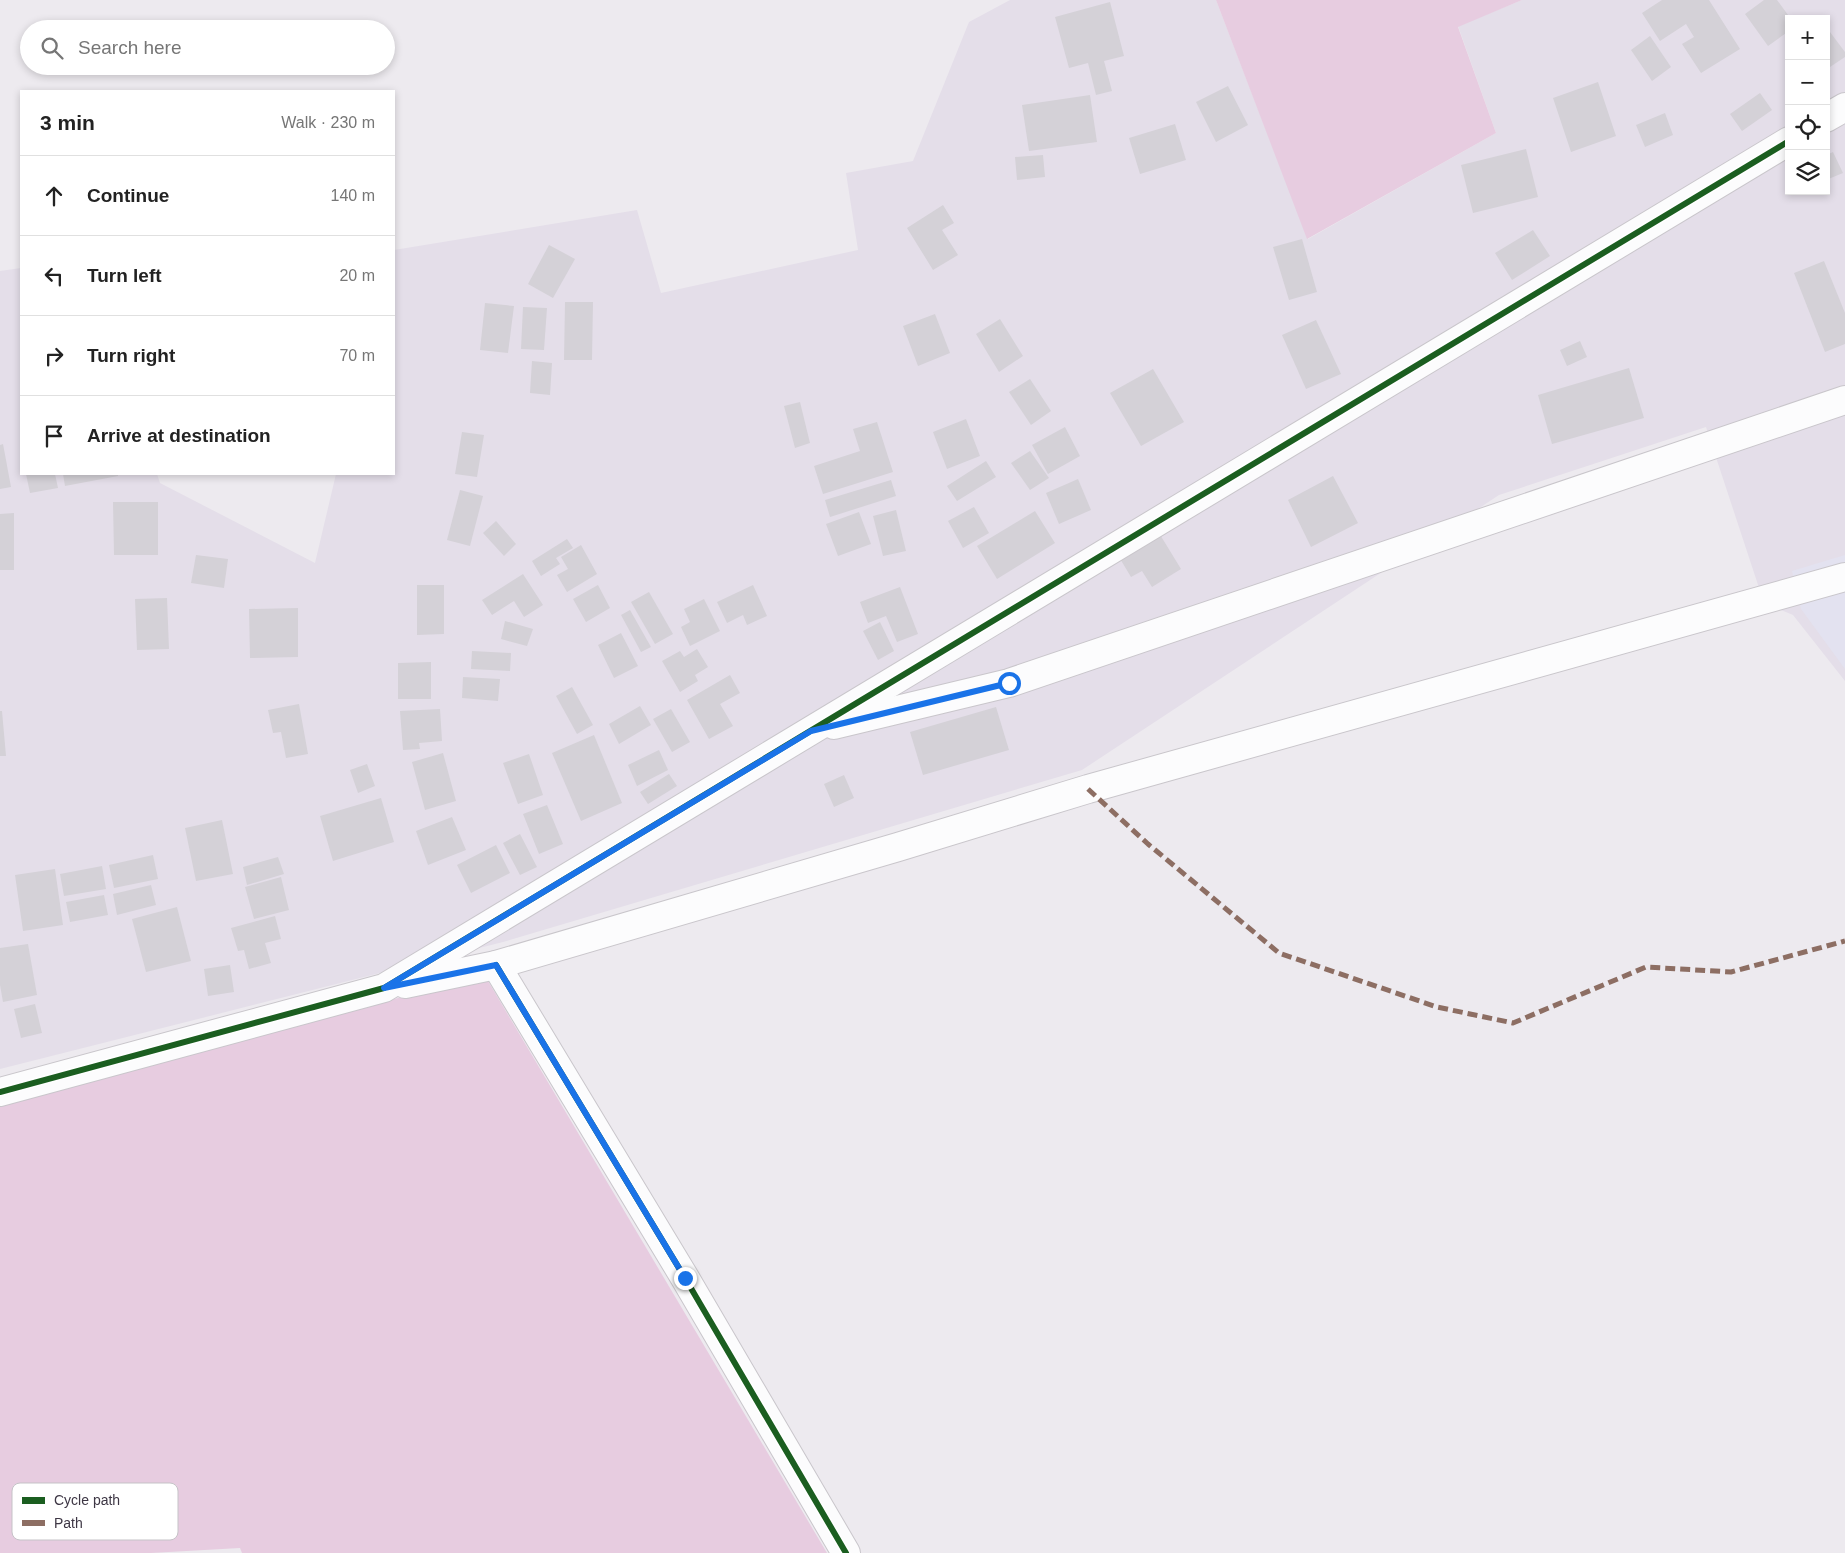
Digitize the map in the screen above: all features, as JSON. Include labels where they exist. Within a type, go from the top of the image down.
[{"type":"street","points":[[1830,116],[1845,107]]},
{"type":"street","points":[[384,988],[1785,142]]},
{"type":"street","points":[[811,731],[1009,683],[1845,400]]},
{"type":"street","points":[[0,1092],[384,988],[496,965],[889,850],[1088,789],[1845,577]]},
{"type":"street","points":[[496,965],[685,1278],[846,1553]]},
{"type":"shaded area","points":[[1010,0],[1216,0],[1308,239],[1496,133],[1458,26],[1522,0],[1845,0],[1845,681],[1793,615],[1764,603],[1706,427],[1499,495],[1082,770],[503,942],[0,1069],[0,271],[20,268],[20,475],[157,475],[160,483],[315,563],[336,475],[395,475],[395,250],[637,210],[661,293],[858,250],[846,173],[913,161],[969,22]]},
{"type":"shaded area","points":[[1216,0],[1522,0],[1458,27],[1496,133],[1307,239]]},
{"type":"shaded area","points":[[1845,555],[1845,669],[1801,609],[1792,571]]},
{"type":"shaded area","points":[[488,981],[827,1553],[242,1553],[240,1548],[151,1553],[0,1553],[0,1104],[417,993]]},
{"type":"building","points":[[1662,0],[1709,0],[1740,49],[1701,73],[1682,44],[1694,37],[1686,24],[1660,41],[1642,13]]},
{"type":"building","points":[[1764,0],[1777,0],[1788,15],[1785,15],[1785,34],[1768,46],[1745,14]]},
{"type":"building","points":[[1110,2],[1124,56],[1104,61],[1112,91],[1096,95],[1088,63],[1069,68],[1055,17]]},
{"type":"building","points":[[1830,32],[1845,52],[1845,57],[1830,67]]},
{"type":"building","points":[[1650,36],[1671,67],[1652,81],[1631,50]]},
{"type":"building","points":[[1598,82],[1616,136],[1571,152],[1553,98]]},
{"type":"building","points":[[1228,86],[1248,125],[1216,142],[1196,102]]},
{"type":"building","points":[[1760,93],[1772,110],[1742,131],[1730,114]]},
{"type":"building","points":[[1090,95],[1097,142],[1029,151],[1022,105]]},
{"type":"building","points":[[1665,113],[1673,135],[1645,147],[1636,125]]},
{"type":"building","points":[[1175,124],[1186,160],[1140,174],[1129,138]]},
{"type":"building","points":[[1526,149],[1538,197],[1473,213],[1461,165]]},
{"type":"building","points":[[1833,152],[1843,173],[1830,178],[1830,153]]},
{"type":"building","points":[[1043,155],[1045,177],[1017,180],[1015,157]]},
{"type":"building","points":[[943,205],[954,223],[942,230],[958,255],[933,270],[907,228]]},
{"type":"building","points":[[1533,230],[1550,256],[1512,280],[1495,253]]},
{"type":"building","points":[[1302,239],[1317,292],[1289,300],[1273,247]]},
{"type":"building","points":[[549,245],[575,259],[553,298],[528,284]]},
{"type":"building","points":[[1824,261],[1845,313],[1845,344],[1825,352],[1794,273]]},
{"type":"building","points":[[565,302],[593,302],[592,360],[564,360]]},
{"type":"building","points":[[485,303],[514,306],[508,353],[480,350]]},
{"type":"building","points":[[523,307],[547,308],[544,350],[521,349]]},
{"type":"building","points":[[935,314],[950,353],[918,366],[903,326]]},
{"type":"building","points":[[1000,319],[1023,356],[999,372],[976,334]]},
{"type":"building","points":[[1316,320],[1341,374],[1306,389],[1282,335]]},
{"type":"building","points":[[1580,341],[1587,357],[1567,366],[1560,350]]},
{"type":"building","points":[[532,361],[552,363],[550,395],[530,393]]},
{"type":"building","points":[[1629,368],[1644,418],[1552,444],[1538,395]]},
{"type":"building","points":[[1153,369],[1184,422],[1141,446],[1110,393]]},
{"type":"building","points":[[1030,379],[1051,411],[1031,425],[1009,392]]},
{"type":"building","points":[[800,402],[810,443],[795,448],[784,406]]},
{"type":"building","points":[[966,419],[980,456],[947,469],[933,432]]},
{"type":"building","points":[[877,422],[893,472],[823,494],[814,466],[860,451],[853,429]]},
{"type":"building","points":[[1065,427],[1080,456],[1048,474],[1032,445]]},
{"type":"building","points":[[462,432],[484,435],[477,477],[455,474]]},
{"type":"building","points":[[3,444],[11,487],[0,489],[0,445]]},
{"type":"building","points":[[1030,451],[1049,478],[1030,490],[1011,463]]},
{"type":"building","points":[[986,461],[996,477],[957,501],[947,486]]},
{"type":"building","points":[[26,475],[55,475],[58,488],[30,493]]},
{"type":"building","points":[[63,475],[118,475],[118,476],[65,486]]},
{"type":"building","points":[[1333,476],[1358,523],[1311,547],[1288,500]]},
{"type":"building","points":[[1078,479],[1091,510],[1059,524],[1046,493]]},
{"type":"building","points":[[891,480],[896,496],[830,517],[825,500]]},
{"type":"building","points":[[460,490],[483,496],[470,546],[447,540]]},
{"type":"building","points":[[113,502],[158,502],[158,555],[114,555]]},
{"type":"building","points":[[974,507],[989,533],[963,548],[948,521]]},
{"type":"building","points":[[896,510],[906,551],[883,556],[873,516]]},
{"type":"building","points":[[1035,511],[1055,543],[997,579],[977,546]]},
{"type":"building","points":[[859,512],[871,544],[838,556],[826,524]]},
{"type":"building","points":[[14,513],[14,570],[0,570],[0,514]]},
{"type":"building","points":[[496,521],[516,544],[504,556],[483,533]]},
{"type":"building","points":[[1159,533],[1181,569],[1152,587],[1142,571],[1131,577],[1119,557]]},
{"type":"building","points":[[567,539],[573,548],[556,558],[560,564],[541,576],[532,561]]},
{"type":"building","points":[[581,545],[597,574],[567,592],[557,575],[568,569],[561,557]]},
{"type":"building","points":[[196,555],[228,559],[224,588],[191,583]]},
{"type":"building","points":[[523,574],[543,605],[524,617],[514,601],[492,615],[482,600]]},
{"type":"building","points":[[417,585],[444,585],[444,634],[417,635]]},
{"type":"building","points":[[598,585],[610,608],[586,622],[573,599]]},
{"type":"building","points":[[753,585],[767,616],[747,625],[743,615],[727,623],[717,602]]},
{"type":"building","points":[[900,587],[918,634],[897,642],[886,616],[868,623],[860,602]]},
{"type":"building","points":[[649,592],[673,634],[655,644],[631,602]]},
{"type":"building","points":[[167,598],[169,649],[137,650],[135,599]]},
{"type":"building","points":[[704,599],[720,631],[690,646],[681,627],[690,622],[684,609]]},
{"type":"building","points":[[298,608],[298,657],[250,658],[249,609]]},
{"type":"building","points":[[630,610],[651,647],[641,652],[621,615]]},
{"type":"building","points":[[505,621],[533,629],[527,646],[501,639]]},
{"type":"building","points":[[880,622],[894,651],[878,660],[863,631]]},
{"type":"building","points":[[621,633],[638,666],[614,678],[598,645]]},
{"type":"building","points":[[697,649],[708,667],[695,675],[698,681],[680,692],[662,661],[680,651],[684,657]]},
{"type":"building","points":[[472,651],[511,653],[510,671],[471,669]]},
{"type":"building","points":[[431,662],[431,699],[398,699],[398,663]]},
{"type":"building","points":[[730,675],[740,693],[720,704],[733,726],[709,739],[687,700]]},
{"type":"building","points":[[463,677],[500,679],[498,701],[462,698]]},
{"type":"building","points":[[572,687],[593,725],[577,734],[556,696]]},
{"type":"building","points":[[299,704],[308,754],[286,758],[281,732],[273,733],[268,710]]},
{"type":"building","points":[[640,706],[651,725],[619,744],[609,724]]},
{"type":"building","points":[[996,707],[1009,750],[923,775],[910,732]]},
{"type":"building","points":[[440,709],[442,741],[419,743],[420,749],[403,750],[400,711]]},
{"type":"building","points":[[671,709],[690,742],[672,752],[653,719]]},
{"type":"building","points":[[0,711],[2,711],[6,756],[0,756]]},
{"type":"building","points":[[594,735],[622,803],[581,821],[552,753]]},
{"type":"building","points":[[659,750],[668,770],[637,786],[628,765]]},
{"type":"building","points":[[443,753],[456,801],[425,810],[412,762]]},
{"type":"building","points":[[529,754],[543,795],[518,804],[503,763]]},
{"type":"building","points":[[367,764],[375,786],[358,793],[350,770]]},
{"type":"building","points":[[669,774],[677,786],[648,804],[640,792]]},
{"type":"building","points":[[844,775],[854,798],[834,807],[824,784]]},
{"type":"building","points":[[381,798],[394,842],[333,861],[320,816]]},
{"type":"building","points":[[547,805],[563,844],[539,854],[523,814]]},
{"type":"building","points":[[452,817],[466,850],[428,865],[416,831]]},
{"type":"building","points":[[222,820],[233,874],[196,881],[185,828]]},
{"type":"building","points":[[520,834],[537,867],[520,875],[503,843]]},
{"type":"building","points":[[496,845],[510,873],[471,893],[457,865]]},
{"type":"building","points":[[153,855],[158,879],[114,888],[109,865]]},
{"type":"building","points":[[278,857],[284,874],[247,885],[243,867]]},
{"type":"building","points":[[102,866],[106,889],[64,896],[60,874]]},
{"type":"building","points":[[55,869],[63,925],[23,931],[15,875]]},
{"type":"building","points":[[281,877],[289,910],[254,919],[245,887]]},
{"type":"building","points":[[151,885],[156,905],[117,915],[113,894]]},
{"type":"building","points":[[104,895],[108,915],[70,922],[66,902]]},
{"type":"building","points":[[177,907],[191,961],[146,972],[132,919]]},
{"type":"building","points":[[275,916],[281,939],[265,943],[271,963],[249,969],[244,950],[238,951],[231,928]]},
{"type":"building","points":[[28,944],[37,995],[3,1002],[0,985],[0,948]]},
{"type":"building","points":[[230,965],[234,992],[208,996],[204,969]]},
{"type":"building","points":[[35,1004],[42,1033],[21,1038],[14,1009]]},
{"type":"marked path","points":[[1088,789],[1148,844],[1279,953],[1437,1007],[1513,1023],[1646,967],[1731,972],[1845,941]]},
{"type":"cycle path","points":[[0,1092],[384,988],[1785,143]]},
{"type":"cycle path","points":[[496,965],[685,1278],[846,1553]]},
{"type":"route","points":[[685,1278],[496,965],[384,988],[811,731],[1009,683]]}]
